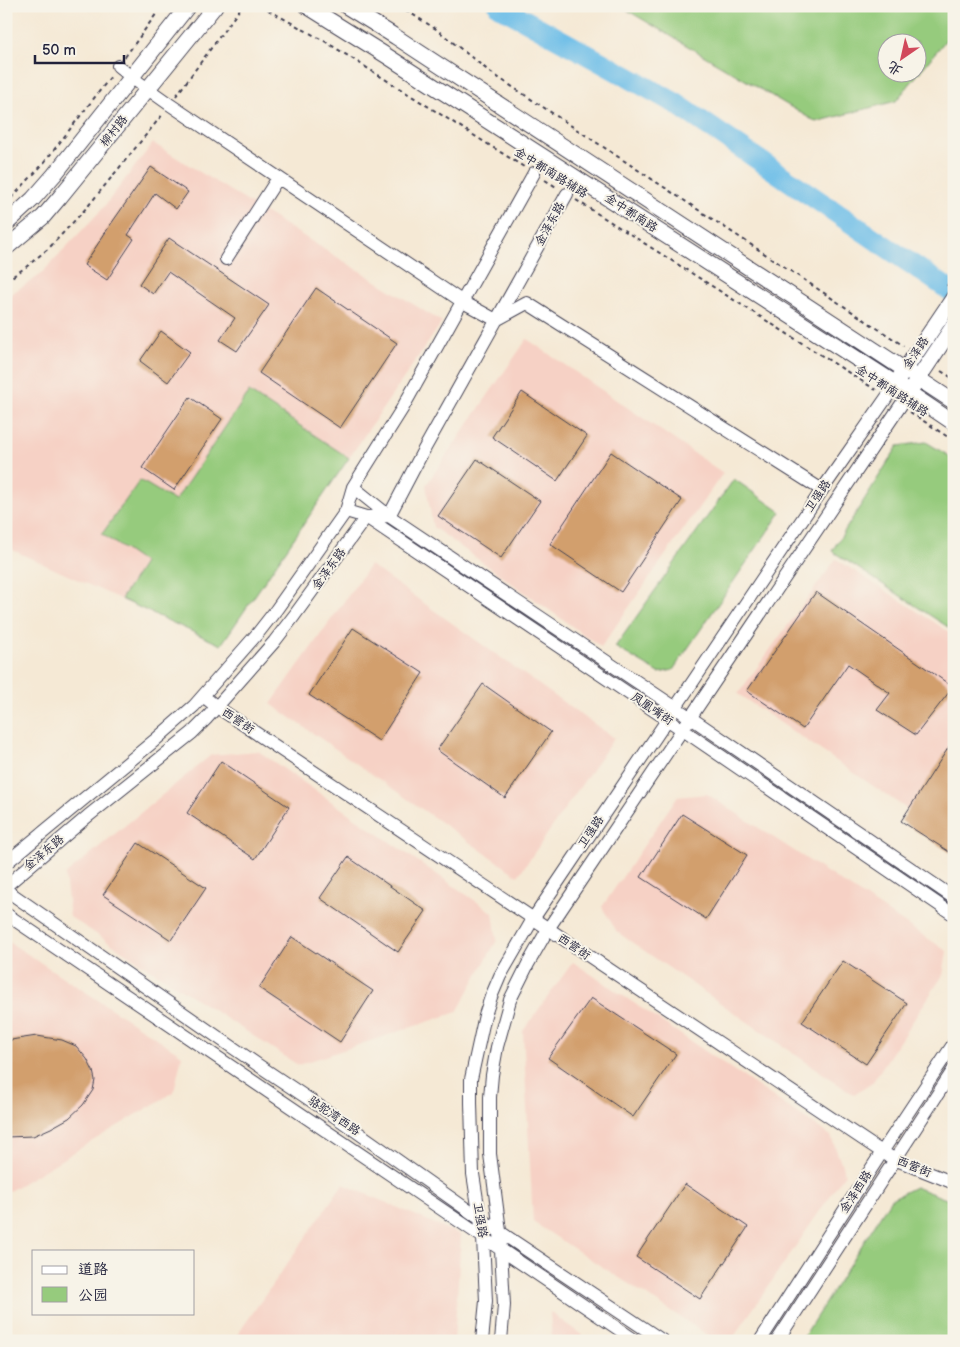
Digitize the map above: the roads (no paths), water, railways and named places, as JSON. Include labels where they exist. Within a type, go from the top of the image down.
[{"type":"main road","name":"柳村路","points":[[6,224],[33,199],[54,175],[188,6]]},
{"type":"main road","name":"柳村路","points":[[6,248],[43,217],[60,198],[214,6]]},
{"type":"main road","name":"金中都南路","points":[[307,6],[396,61],[954,423]]},
{"type":"main road","name":"金中都南路","points":[[346,6],[954,402]]},
{"type":"main road","name":"金泽路","points":[[896,384],[954,297]]},
{"type":"main road","name":"金泽路","points":[[909,393],[952,328]]},
{"type":"street","points":[[118,66],[148,90],[463,302],[496,320],[527,303],[822,490]]},
{"type":"street","name":"金泽东路","points":[[6,863],[154,741],[203,696],[276,610],[346,511],[353,487],[402,409],[534,173]]},
{"type":"street","points":[[226,259],[278,178]]},
{"type":"street","name":"金泽东路","points":[[388,516],[566,194]]},
{"type":"street","name":"卫强路","points":[[482,1341],[486,1301],[483,1238],[473,1174],[472,1079],[484,1015],[500,976],[533,919],[822,490],[896,384]]},
{"type":"street","name":"卫强路","points":[[501,1341],[504,1306],[500,1231],[490,1154],[490,1097],[499,1039],[510,1000],[548,929],[909,393]]},
{"type":"street","name":"凤凰嘴街","points":[[353,487],[388,516],[691,718],[954,898]]},
{"type":"street","name":"凤凰嘴街","points":[[346,511],[366,517],[668,719],[954,915]]},
{"type":"street","points":[[366,517],[388,516]]},
{"type":"street","name":"金泽东路","points":[[6,886],[88,816],[192,732],[217,707],[284,629],[366,517]]},
{"type":"street","name":"西营街","points":[[203,696],[882,1152],[894,1159],[954,1183]]},
{"type":"street","name":"骆驼湾西路","points":[[6,890],[479,1218],[663,1341]]},
{"type":"street","name":"骆驼湾西路","points":[[6,914],[636,1341]]},
{"type":"street","name":"金泽西路","points":[[760,1341],[954,1043]]},
{"type":"street","name":"金泽西路","points":[[777,1341],[954,1069]]},
{"type":"waterway","points":[[499,6],[675,103],[954,293]]}]
